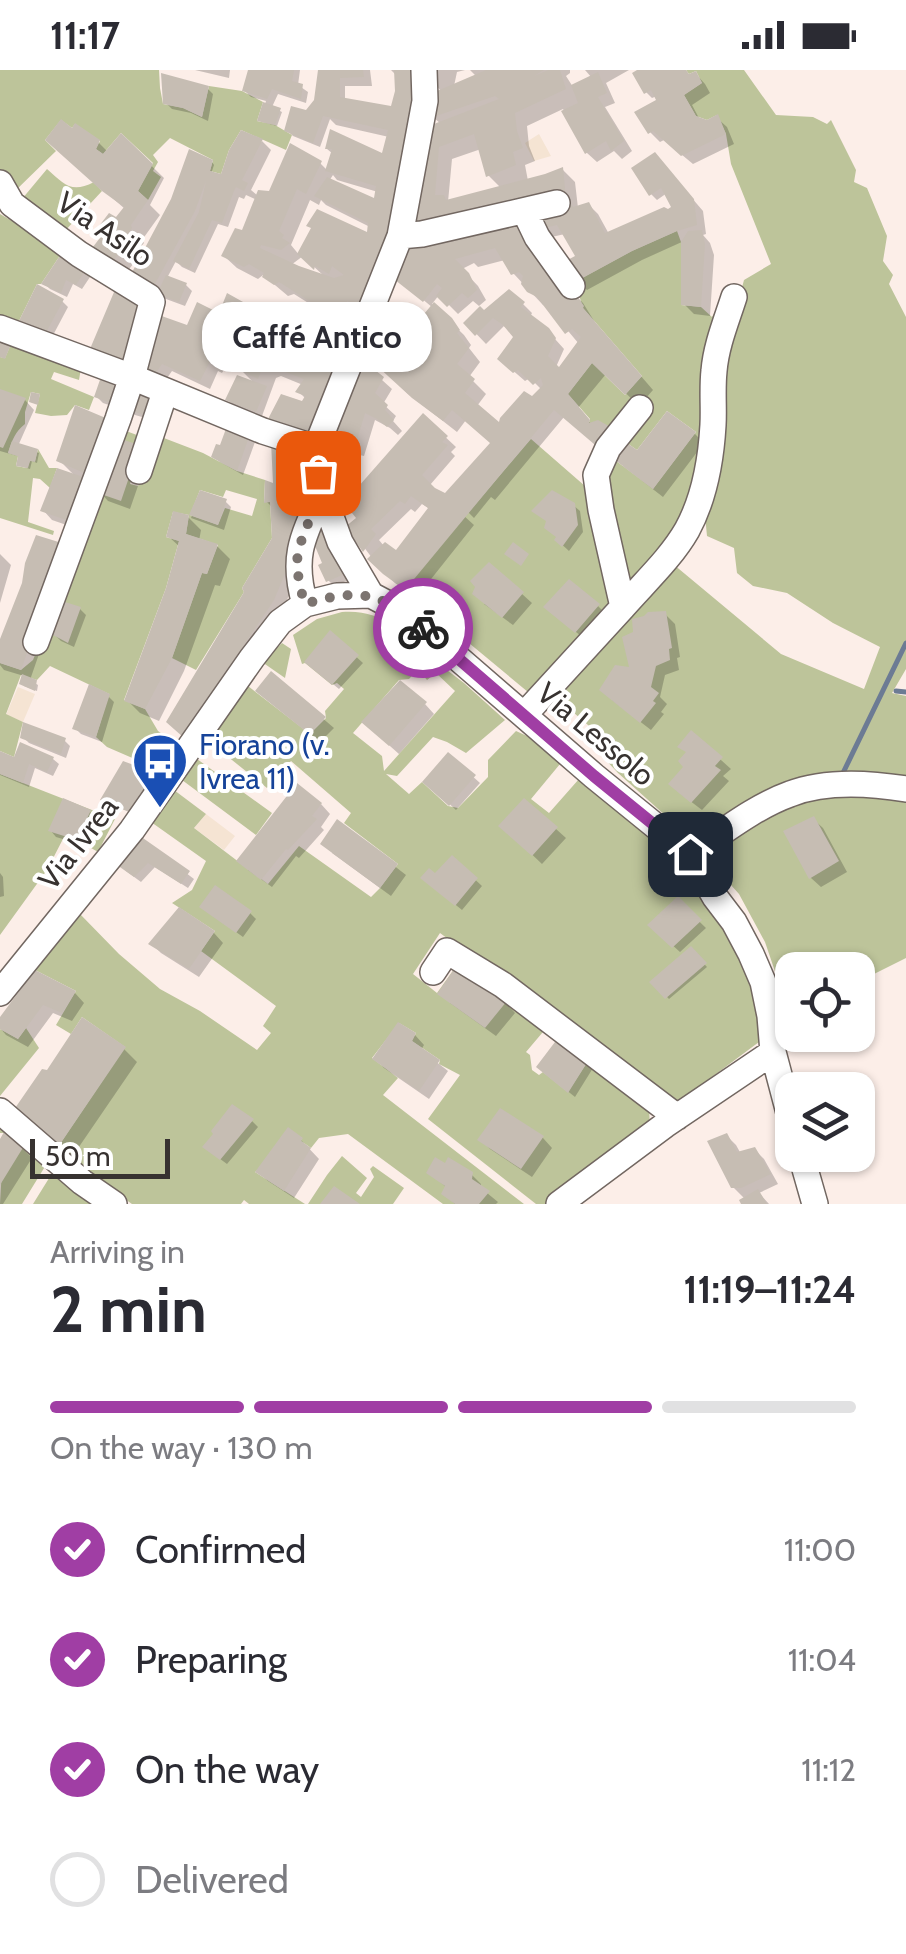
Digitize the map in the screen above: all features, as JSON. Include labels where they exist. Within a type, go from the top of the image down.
[{"type":"street","points":[[320,499],[303,534],[297,560],[305,604],[338,596],[371,595],[320,499],[316,448],[400,236],[424,100],[424,70]]},
{"type":"street","name":"Via Asilo","points":[[0,183],[12,204],[78,254],[149,297],[152,308],[132,377]]},
{"type":"street","points":[[400,236],[557,203]]},
{"type":"street","points":[[524,212],[572,286]]},
{"type":"street","points":[[524,715],[688,529],[700,500],[708,463],[718,345],[734,297]]},
{"type":"street","points":[[0,328],[262,431],[316,448]]},
{"type":"street","points":[[36,642],[132,377]]},
{"type":"street","points":[[139,472],[166,392]]},
{"type":"street","points":[[623,607],[596,475],[608,448],[640,408]]},
{"type":"street","name":"Via Lessolo","points":[[371,595],[407,614],[690,854],[751,954],[763,982],[778,1072]]},
{"type":"street","name":"Via Ivrea","points":[[0,994],[10,962],[132,830],[252,658],[280,622],[305,604]]},
{"type":"street","points":[[690,854],[792,792],[859,783],[906,790]]},
{"type":"street","points":[[433,972],[447,952],[503,985],[677,1118]]},
{"type":"street","points":[[559,1204],[773,1052]]},
{"type":"street","points":[[0,1111],[82,1182],[114,1204]]},
{"type":"street","points":[[806,1172],[815,1204]]},
{"type":"shaded area","points":[[539,134],[551,156],[534,161],[525,143]]},
{"type":"shaded area","points":[[18,687],[35,694],[23,722],[6,715]]},
{"type":"shaded area","points":[[206,814],[235,836],[224,850],[194,828]]},
{"type":"green space","points":[[0,70],[159,70],[163,104],[202,117],[209,86],[242,91],[263,102],[257,121],[292,135],[286,150],[241,130],[221,174],[210,171],[213,160],[170,138],[153,155],[158,162],[153,171],[161,177],[148,200],[138,191],[153,163],[121,133],[103,154],[96,149],[100,141],[75,124],[72,128],[61,120],[45,140],[56,151],[13,193],[0,172]]},
{"type":"green space","points":[[686,70],[744,70],[776,115],[813,117],[827,124],[831,120],[856,170],[854,182],[867,188],[887,236],[883,261],[893,275],[889,284],[906,317],[906,669],[892,693],[906,696],[906,783],[848,778],[696,843],[618,773],[602,756],[610,744],[552,691],[673,564],[781,654],[864,689],[880,647],[787,593],[753,586],[737,573],[734,548],[707,536],[704,505],[717,382],[744,280],[771,264],[731,164],[726,134],[717,115],[707,120],[696,116],[684,95],[702,83],[696,71],[689,74]]},
{"type":"green space","points":[[47,169],[68,186],[94,182],[102,191],[64,232],[22,199]]},
{"type":"green space","points":[[0,214],[63,251],[41,284],[37,284],[17,325],[0,318]]},
{"type":"green space","points":[[677,231],[681,242],[681,305],[701,307],[712,317],[724,295],[689,520],[624,595],[601,494],[611,457],[653,489],[696,432],[667,411],[637,450],[589,423],[590,419],[568,394],[592,363],[625,395],[642,376],[583,308],[575,282]]},
{"type":"green space","points":[[377,313],[426,353],[414,366],[388,345],[378,356],[363,345]]},
{"type":"green space","points":[[13,339],[81,368],[79,380],[54,372],[51,379],[94,397],[89,410],[75,405],[67,415],[51,416],[35,413],[40,394],[31,392],[25,424],[8,453],[18,456],[16,466],[27,468],[30,461],[35,461],[38,449],[49,468],[57,468],[50,488],[33,478],[28,522],[54,531],[53,535],[0,518],[0,357],[5,358]]},
{"type":"green space","points":[[118,428],[145,438],[130,484],[138,486],[156,435],[265,480],[264,502],[270,502],[272,538],[196,670],[172,658],[202,573],[207,574],[218,545],[186,534],[189,515],[173,512],[166,537],[179,541],[166,588],[124,700],[145,709],[158,731],[177,744],[160,770],[107,747],[96,737],[109,694],[50,666],[37,680],[21,675],[6,714],[23,722],[14,757],[0,751],[0,663],[21,670],[33,660]],"holes":[[[200,490],[223,497],[226,490],[257,499],[252,516],[225,508],[218,525],[190,515]]]},
{"type":"green space","points":[[531,439],[593,493],[616,596],[534,697],[405,590]]},
{"type":"green space","points":[[342,612],[380,618],[429,658],[409,679],[399,680],[353,733],[382,756],[384,771],[455,691],[436,673],[427,680],[422,674],[435,661],[505,720],[466,753],[433,737],[397,776],[386,774],[409,794],[422,782],[448,806],[458,808],[488,777],[488,760],[516,731],[527,736],[560,764],[531,799],[549,813],[579,779],[664,850],[709,897],[748,974],[763,1039],[673,1106],[440,933],[413,974],[437,993],[457,965],[548,1026],[526,1052],[532,1070],[539,1075],[543,1072],[568,1092],[588,1061],[649,1109],[650,1126],[549,1204],[536,1204],[428,1119],[460,1075],[439,1064],[440,1060],[412,1041],[416,1033],[399,1023],[372,1058],[398,1078],[383,1095],[524,1204],[443,1204],[348,1134],[319,1138],[311,1148],[301,1141],[302,1137],[255,1172],[305,1204],[249,1204],[244,1200],[241,1204],[132,1204],[56,1150],[125,1047],[82,1017],[71,1034],[56,1025],[76,991],[35,970],[80,914],[160,989],[257,1050],[271,1033],[263,1026],[276,1006],[201,951],[215,931],[172,903],[192,890],[206,861],[151,822],[174,790],[206,814],[194,828],[268,884],[299,846],[371,897],[380,888],[398,864],[344,823],[351,813],[291,761],[267,788],[207,740],[248,686],[310,734],[326,718],[325,711],[344,689],[302,664],[293,635],[317,619]]},
{"type":"green space","points":[[282,643],[291,649],[285,678],[262,662]]},
{"type":"green space","points":[[197,759],[272,813],[256,835],[182,780]]},
{"type":"green space","points":[[0,774],[115,819],[98,852],[64,837],[47,870],[0,935]]},
{"type":"green space","points":[[848,792],[906,798],[906,958],[875,974],[875,952],[775,952],[775,971],[765,942],[739,894],[704,855],[772,810]]},
{"type":"green space","points":[[26,1028],[39,1048],[0,1096],[0,1029],[18,1039]]},
{"type":"green space","points":[[0,1119],[49,1160],[22,1204],[0,1204],[4,1133],[0,1133]]},
{"type":"green space","points":[[342,1156],[367,1178],[356,1193],[361,1197],[374,1177],[370,1169],[373,1166],[404,1188],[393,1204],[308,1204]]},
{"type":"green space","points":[[51,1175],[71,1186],[90,1204],[33,1204]]},
{"type":"building","points":[[248,70],[294,70],[292,81],[303,84],[301,99],[272,89],[267,99],[242,91]]},
{"type":"building","points":[[318,70],[363,70],[364,77],[340,78],[340,97],[391,106],[394,70],[419,70],[398,212],[366,310],[347,301],[364,314],[310,433],[268,419],[281,394],[302,401],[305,396],[295,392],[304,379],[267,365],[258,379],[236,368],[244,348],[215,332],[209,345],[217,348],[200,381],[162,364],[155,374],[140,367],[156,314],[187,325],[197,302],[219,313],[227,293],[322,346],[336,318],[279,282],[274,285],[249,264],[244,267],[221,256],[235,228],[242,230],[258,190],[269,191],[290,143],[322,161],[306,194],[297,189],[279,231],[290,243],[281,250],[261,245],[260,248],[299,266],[334,278],[344,275],[332,266],[329,274],[315,266],[314,270],[297,254],[311,228],[306,226],[317,209],[367,232],[368,223],[314,196],[327,177],[374,198],[376,186],[325,171],[332,149],[325,149],[330,129],[382,153],[388,130],[323,116],[313,143],[284,131],[291,106],[306,110],[314,100]]},
{"type":"building","points":[[486,70],[544,70],[534,76],[560,70],[566,89],[515,113],[523,148],[513,152],[516,165],[486,177],[474,134],[439,147],[435,195],[444,195],[446,200],[563,167],[566,199],[418,226],[409,218],[426,127],[499,99],[495,96],[430,118],[430,94]]},
{"type":"building","points":[[686,70],[689,74],[696,71],[702,83],[684,95],[696,116],[707,120],[718,114],[726,134],[681,156],[653,131],[648,134],[634,112],[656,100],[651,90],[644,94],[632,73]]},
{"type":"building","points":[[598,72],[607,93],[598,97],[624,141],[611,151],[606,141],[585,154],[561,111],[578,103],[571,85]]},
{"type":"building","points":[[161,73],[209,86],[202,117],[163,104]]},
{"type":"building","points":[[263,102],[281,108],[275,125],[257,121]]},
{"type":"building","points":[[61,119],[72,128],[75,123],[100,140],[96,149],[103,154],[121,133],[153,164],[138,191],[148,200],[131,225],[131,238],[108,267],[89,252],[103,234],[96,230],[109,213],[116,217],[124,207],[45,140]]},
{"type":"building","points":[[241,130],[263,139],[242,180],[248,183],[244,191],[236,187],[222,223],[212,220],[189,269],[173,261],[199,212],[206,181],[195,211],[151,291],[129,278],[171,199],[189,149],[213,160],[210,171],[221,174]]},
{"type":"building","points":[[655,152],[694,199],[697,225],[632,251],[575,282],[562,263],[575,256],[557,225],[535,230],[530,214],[589,202],[605,233],[664,207],[668,209],[671,207],[661,188],[649,196],[631,168]]},
{"type":"building","points":[[521,216],[583,308],[642,376],[625,395],[592,363],[568,394],[589,423],[598,420],[614,429],[601,450],[554,410],[405,590],[367,559],[385,542],[396,550],[428,508],[411,496],[405,504],[400,501],[371,529],[376,534],[363,552],[345,527],[356,518],[344,503],[423,413],[448,436],[442,442],[448,445],[422,475],[445,493],[490,443],[452,410],[443,421],[412,398],[376,365],[387,345],[414,366],[428,351],[416,339],[427,328],[419,320],[434,302],[452,318],[460,330],[457,333],[469,348],[457,364],[475,379],[465,393],[499,422],[524,391],[532,396],[543,385],[541,378],[533,385],[518,370],[513,373],[497,359],[513,337],[503,325],[493,318],[475,336],[463,323],[480,306],[484,310],[509,289],[525,302],[521,307],[556,338],[548,356],[559,367],[581,337],[572,329],[565,334],[537,297],[521,284],[523,276],[519,272],[511,275],[495,248],[455,259],[469,273],[477,290],[468,298],[462,293],[447,307],[436,296],[442,288],[437,284],[423,302],[390,276],[411,240]]},
{"type":"building","points":[[702,230],[705,244],[701,307],[681,305],[681,242],[688,231]]},
{"type":"building","points":[[63,251],[88,266],[76,285],[66,280],[61,293],[41,284]]},
{"type":"building","points":[[166,275],[187,283],[179,302],[157,294]]},
{"type":"building","points":[[37,284],[64,299],[43,338],[17,325]]},
{"type":"building","points":[[117,285],[147,304],[121,370],[87,356]]},
{"type":"building","points":[[0,335],[13,339],[5,359],[0,357]]},
{"type":"building","points":[[363,345],[378,356],[371,367],[384,377],[375,393],[388,405],[385,410],[394,420],[387,427],[365,413],[355,447],[330,442]]},
{"type":"building","points":[[102,374],[127,383],[120,406],[94,397]]},
{"type":"building","points":[[237,375],[267,386],[256,412],[225,400]]},
{"type":"building","points":[[134,386],[157,394],[150,417],[126,409]]},
{"type":"building","points":[[0,389],[26,398],[3,448],[0,447]]},
{"type":"building","points":[[31,392],[40,394],[38,405],[29,402]]},
{"type":"building","points":[[75,405],[108,419],[87,474],[56,461]]},
{"type":"building","points":[[667,411],[696,432],[653,489],[611,457],[624,441],[637,450]]},
{"type":"building","points":[[227,426],[250,434],[237,471],[211,457]]},
{"type":"building","points":[[114,437],[140,445],[121,501],[95,492]]},
{"type":"building","points":[[12,441],[38,449],[35,462],[30,461],[28,468],[16,466],[18,456],[8,453]]},
{"type":"building","points":[[271,442],[296,450],[301,496],[297,545],[274,600],[183,737],[166,722],[272,538],[270,502],[264,503],[265,480],[273,483]]},
{"type":"building","points":[[57,468],[92,480],[75,523],[40,511]]},
{"type":"building","points":[[200,490],[227,499],[218,525],[189,515]]},
{"type":"building","points":[[552,490],[575,503],[578,525],[562,547],[544,528],[546,521],[531,511]]},
{"type":"building","points":[[173,511],[189,515],[186,534],[218,544],[207,574],[202,573],[172,658],[145,709],[124,701],[179,541],[166,537]]},
{"type":"building","points":[[328,527],[349,572],[326,582],[310,534]]},
{"type":"building","points":[[36,535],[65,544],[21,670],[0,663],[0,639]]},
{"type":"building","points":[[513,542],[529,554],[521,566],[504,554]]},
{"type":"building","points":[[489,562],[524,592],[502,618],[472,594],[475,587],[470,581]]},
{"type":"building","points":[[569,579],[600,604],[575,633],[543,607]]},
{"type":"building","points":[[65,602],[81,607],[68,643],[53,635]]},
{"type":"building","points":[[666,611],[670,660],[656,666],[651,687],[659,693],[640,723],[599,690],[615,665],[629,667],[622,637],[633,632],[632,619],[648,612]]},
{"type":"building","points":[[330,630],[359,655],[332,685],[304,662]]},
{"type":"building","points":[[271,671],[326,717],[309,734],[255,691]]},
{"type":"building","points":[[22,674],[37,680],[35,691],[19,684]]},
{"type":"building","points":[[400,680],[427,702],[389,746],[361,722]]},
{"type":"building","points":[[89,684],[110,694],[96,737],[72,729]]},
{"type":"building","points":[[23,722],[66,738],[61,754],[20,738]]},
{"type":"building","points":[[691,730],[723,757],[715,766],[721,770],[691,803],[668,784],[683,767],[678,761],[686,752],[677,747]]},
{"type":"building","points":[[20,742],[54,757],[47,772],[29,764],[23,783],[0,774],[0,751],[14,757]]},
{"type":"building","points":[[448,752],[476,775],[449,806],[422,782]]},
{"type":"building","points":[[123,761],[158,774],[129,812],[100,800]]},
{"type":"building","points":[[297,783],[322,803],[312,816],[317,819],[261,880],[236,861]]},
{"type":"building","points":[[63,798],[91,810],[77,840],[48,831]]},
{"type":"building","points":[[524,798],[558,827],[532,856],[498,826]]},
{"type":"building","points":[[814,816],[839,861],[809,879],[783,831]]},
{"type":"building","points":[[337,819],[398,864],[380,888],[320,844]]},
{"type":"building","points":[[140,836],[190,871],[181,884],[148,863],[134,877],[117,865]]},
{"type":"building","points":[[452,855],[478,878],[455,906],[420,878],[429,868],[435,873]]},
{"type":"building","points":[[215,885],[252,911],[236,933],[199,907]]},
{"type":"building","points":[[678,896],[702,920],[672,948],[647,925]]},
{"type":"building","points":[[179,907],[215,931],[189,969],[148,944]]},
{"type":"building","points":[[691,946],[707,963],[665,999],[649,982]]},
{"type":"building","points":[[457,965],[507,1001],[485,1028],[437,994]]},
{"type":"building","points":[[35,970],[76,991],[62,1013],[43,1005],[18,1039],[0,1029],[0,1017]]},
{"type":"building","points":[[82,1017],[126,1047],[56,1150],[11,1114],[42,1069],[47,1070]]},
{"type":"building","points":[[398,1022],[416,1033],[412,1041],[440,1060],[419,1091],[372,1059]]},
{"type":"building","points":[[558,1038],[588,1061],[568,1093],[536,1067]]},
{"type":"building","points":[[232,1104],[254,1119],[220,1160],[202,1147]]},
{"type":"building","points":[[500,1108],[544,1136],[521,1169],[477,1140]]},
{"type":"building","points":[[288,1127],[311,1148],[284,1191],[255,1172]]},
{"type":"building","points":[[4,1132],[24,1146],[0,1185],[0,1139]]},
{"type":"building","points":[[727,1133],[737,1152],[755,1147],[771,1174],[741,1188],[731,1188],[707,1141]]},
{"type":"building","points":[[435,1157],[445,1163],[448,1157],[473,1172],[472,1179],[490,1191],[479,1204],[455,1204],[441,1194],[445,1186],[426,1173]]},
{"type":"building","points":[[334,1186],[360,1204],[320,1204]]},
{"type":"building","points":[[758,1189],[767,1204],[741,1204],[739,1200]]},
{"type":"waterway","points":[[842,775],[906,643]]},
{"type":"waterway","points":[[896,691],[906,692]]},
{"type":"way so far","points":[[318,473],[320,499],[303,534],[297,560],[305,604],[338,596],[371,595],[407,614],[423,628]]},
{"type":"place","name":"Caffé Antico","points":[[318,473]]},
{"type":"place","name":"Fiorano (v. Ivrea 11)","points":[[160,810]]},
{"type":"route","points":[[423,628],[690,854]]}]
